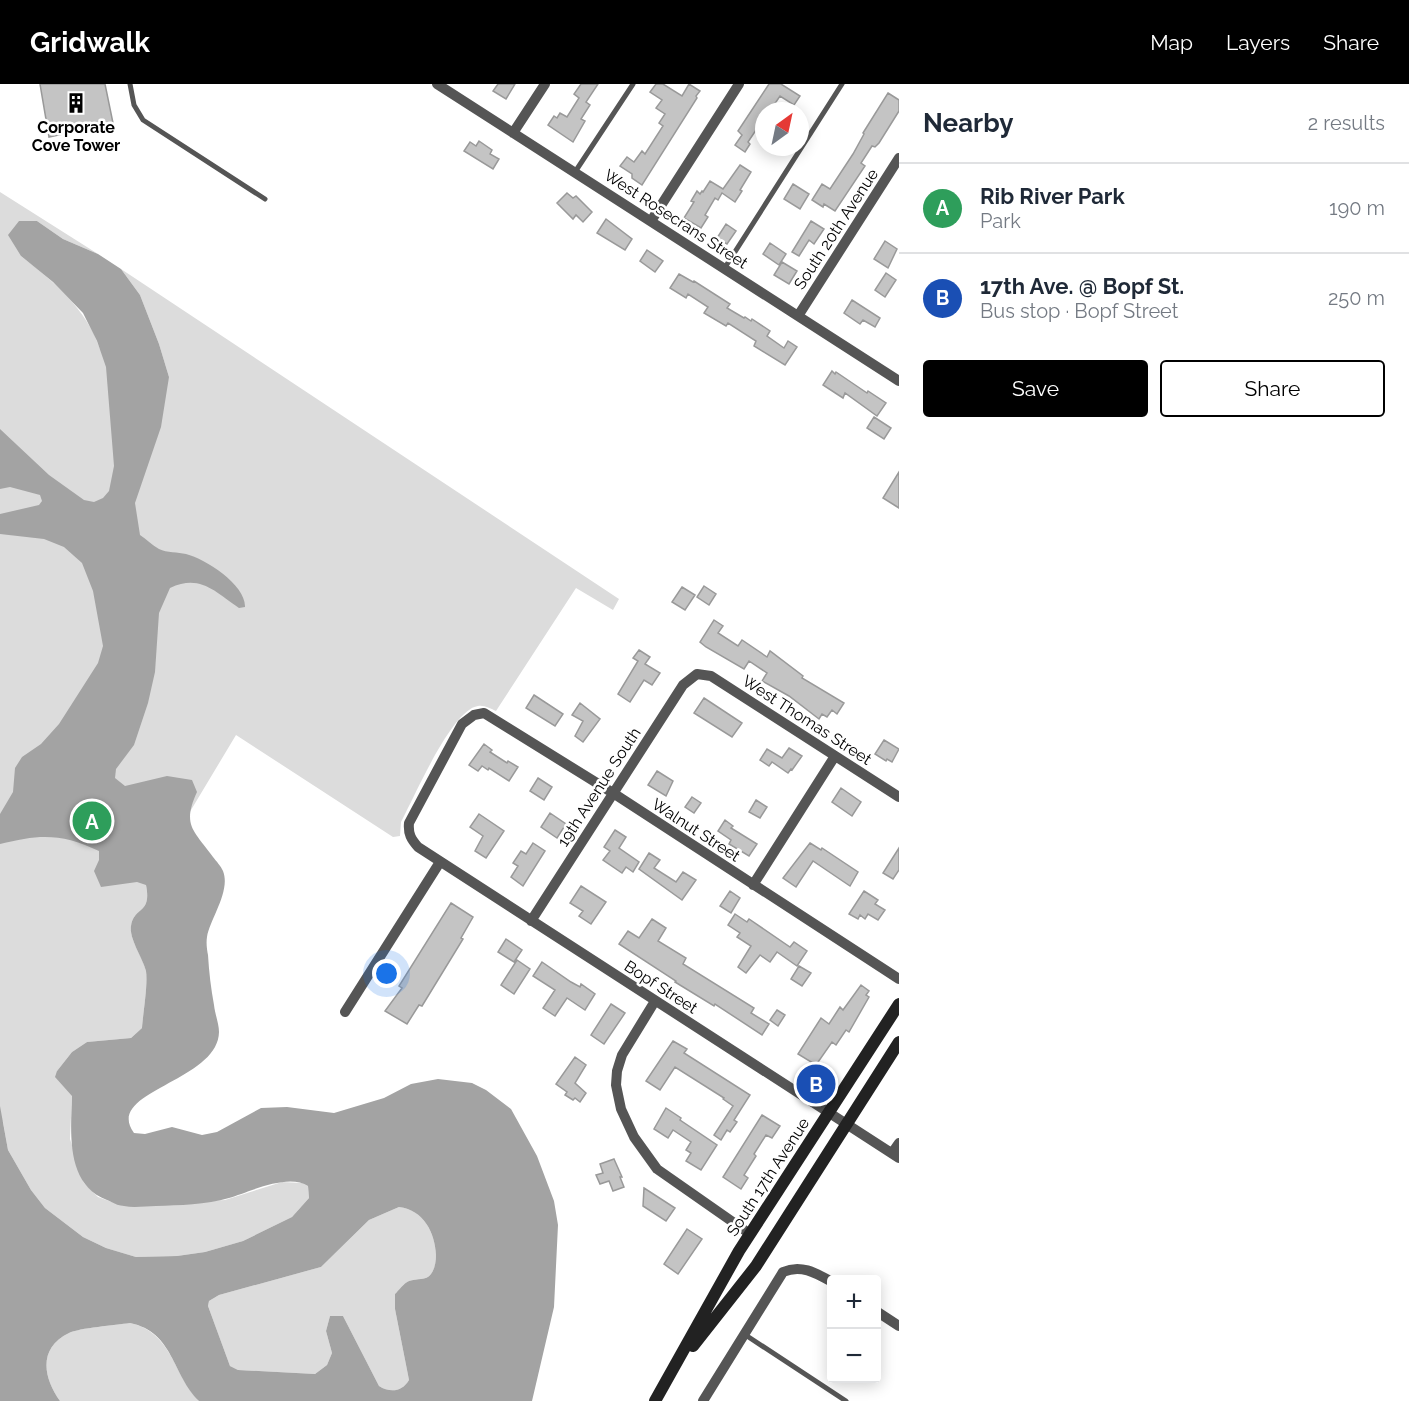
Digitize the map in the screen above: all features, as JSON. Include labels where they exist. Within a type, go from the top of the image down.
[{"type":"main road","name":"South 17th Avenue","points":[[655,1401],[750,1234],[899,1004]]},
{"type":"main road","name":"South 17th Avenue","points":[[672,1373],[750,1275],[899,1042]]},
{"type":"street","name":"West Rosecrans Street","points":[[436,84],[899,381]]},
{"type":"street","points":[[513,133],[545,84]]},
{"type":"street","points":[[651,221],[739,84]]},
{"type":"street","name":"South 20th Avenue","points":[[798,316],[899,158]]},
{"type":"street","name":"West Thomas Street","points":[[697,674],[711,676],[899,798]]},
{"type":"street","name":"19th Avenue South","points":[[531,921],[683,685],[697,674]]},
{"type":"street","name":"Walnut Street","points":[[410,838],[409,823],[462,724],[474,715],[484,713],[613,793],[899,979]]},
{"type":"street","points":[[753,885],[835,756]]},
{"type":"street","name":"Bopf Street","points":[[410,838],[418,847],[531,921],[896,1155]]},
{"type":"street","points":[[345,1012],[440,861]]},
{"type":"street","points":[[655,1001],[622,1055],[617,1071],[621,1109],[646,1157],[657,1169],[750,1234]]},
{"type":"street","points":[[896,1155],[899,1143]]},
{"type":"street","points":[[703,1401],[783,1272],[800,1268],[827,1280]]},
{"type":"street","points":[[881,1314],[899,1326]]},
{"type":"lane","points":[[129,84],[134,105],[142,120],[265,199]]},
{"type":"lane","points":[[575,172],[633,84]]},
{"type":"lane","points":[[724,269],[842,84]]},
{"type":"lane","points":[[744,1334],[846,1401]]},
{"type":"shaded area","points":[[0,192],[98,254],[63,239],[37,221],[21,256],[57,286],[78,308],[94,334],[100,349],[169,377],[140,295],[121,269],[619,599],[613,610],[576,588],[496,711],[481,706],[468,710],[447,735],[401,822],[400,836],[393,837],[236,735],[146,885],[147,901],[135,915],[131,926],[132,937],[146,971],[142,1028],[131,1038],[87,1042],[72,1052],[57,1071],[72,1095],[70,1139],[84,1183],[98,1197],[123,1206],[225,1200],[282,1182],[302,1183],[308,1186],[309,1198],[292,1217],[243,1241],[205,1252],[177,1256],[136,1257],[106,1248],[83,1237],[45,1208],[31,1190],[8,1150],[3,1122],[0,1119]]},
{"type":"shaded area","points":[[19,221],[37,221],[63,239],[98,254],[121,269],[140,295],[169,377],[161,427],[135,503],[140,535],[159,549],[186,554],[214,567],[232,582],[244,599],[245,607],[239,608],[206,586],[190,583],[170,588],[159,613],[155,672],[148,703],[134,745],[116,769],[115,778],[125,786],[167,776],[192,780],[197,792],[190,812],[192,827],[221,867],[225,879],[222,896],[207,939],[211,987],[219,1029],[214,1049],[201,1063],[147,1096],[134,1107],[129,1119],[134,1133],[145,1134],[172,1127],[202,1135],[217,1132],[261,1108],[287,1107],[334,1113],[384,1098],[411,1084],[438,1079],[472,1083],[486,1090],[511,1109],[537,1156],[554,1201],[558,1225],[554,1307],[532,1401],[199,1401],[190,1391],[171,1356],[156,1335],[130,1323],[74,1331],[59,1339],[52,1347],[46,1364],[50,1382],[60,1401],[0,1401],[0,1106],[8,1150],[31,1190],[45,1208],[83,1237],[106,1248],[136,1257],[177,1256],[205,1252],[243,1241],[292,1217],[309,1198],[308,1186],[290,1182],[269,1185],[211,1202],[128,1207],[115,1204],[93,1192],[77,1170],[73,1156],[72,1096],[55,1077],[72,1052],[87,1042],[131,1038],[142,1028],[146,971],[132,937],[131,926],[135,915],[145,906],[147,895],[146,885],[137,882],[101,887],[94,871],[99,860],[99,851],[86,845],[50,837],[27,838],[0,844],[0,814],[13,792],[15,768],[22,757],[41,744],[59,724],[98,663],[103,646],[93,591],[82,563],[64,547],[44,539],[0,534],[0,514],[39,505],[42,501],[40,495],[10,487],[0,489],[0,429],[49,475],[84,500],[94,502],[103,498],[109,491],[114,466],[106,367],[97,341],[83,313],[53,282],[21,256],[8,235]],"holes":[[[399,1207],[408,1209],[426,1224],[433,1239],[436,1257],[435,1265],[429,1276],[407,1282],[395,1294],[395,1309],[409,1380],[403,1387],[387,1390],[379,1386],[343,1316],[330,1316],[326,1331],[332,1353],[327,1365],[315,1374],[238,1370],[230,1366],[208,1306],[209,1301],[219,1295],[321,1267],[369,1220]]]},
{"type":"shaded area","points":[[399,1207],[415,1213],[426,1224],[433,1239],[436,1255],[434,1268],[429,1276],[407,1282],[395,1294],[395,1309],[409,1380],[403,1387],[387,1390],[379,1386],[343,1316],[330,1316],[326,1331],[332,1353],[327,1365],[315,1374],[238,1370],[230,1366],[208,1306],[209,1301],[219,1295],[321,1267],[369,1220]]},
{"type":"shaded area","points":[[130,1323],[155,1335],[199,1401],[60,1401],[50,1382],[46,1364],[52,1347],[59,1339],[74,1331]]},
{"type":"building","name":"Corporate Cove Tower","points":[[40,84],[105,84],[113,123],[49,137]]},
{"type":"building","points":[[498,84],[515,84],[506,99],[493,91]]},
{"type":"building","points":[[581,84],[598,84],[586,102],[590,105],[581,119],[585,121],[573,142],[548,125],[554,116],[557,118],[560,113],[567,117],[579,98],[574,94]]},
{"type":"building","points":[[656,84],[663,84],[682,96],[689,84],[700,91],[642,185],[620,166],[627,157],[634,162],[642,151],[645,154],[663,126],[659,123],[665,114],[656,108],[662,100],[650,92]]},
{"type":"building","points":[[769,84],[781,84],[800,96],[796,102],[789,102],[780,96],[776,102],[757,102]]},
{"type":"building","points":[[888,93],[899,100],[899,111],[879,143],[875,147],[872,146],[861,163],[865,166],[835,211],[812,200],[822,184],[830,189]]},
{"type":"building","points":[[755,105],[755,132],[745,152],[735,145],[742,135],[738,131]]},
{"type":"building","points":[[479,141],[492,150],[490,154],[499,159],[493,169],[464,151],[470,142],[476,146]]},
{"type":"building","points":[[740,165],[751,172],[735,202],[722,193],[718,200],[715,198],[705,215],[708,217],[701,228],[684,218],[694,202],[691,201],[697,191],[700,194],[703,192],[710,181],[723,189]]},
{"type":"building","points":[[793,184],[809,194],[800,209],[784,199]]},
{"type":"building","points":[[567,193],[573,198],[576,196],[592,212],[583,222],[576,215],[573,219],[557,203]]},
{"type":"building","points":[[606,219],[632,239],[625,250],[597,233]]},
{"type":"building","points":[[811,221],[824,229],[814,244],[809,240],[799,256],[792,252]]},
{"type":"building","points":[[726,224],[736,231],[727,244],[717,238]]},
{"type":"building","points":[[885,241],[897,249],[888,268],[874,259]]},
{"type":"building","points":[[770,243],[786,254],[779,265],[763,254]]},
{"type":"building","points":[[647,250],[663,261],[655,272],[640,261]]},
{"type":"building","points":[[782,262],[797,271],[789,284],[774,275]]},
{"type":"building","points":[[886,273],[896,280],[885,297],[875,290]]},
{"type":"building","points":[[679,274],[730,304],[727,308],[744,318],[751,321],[752,319],[770,331],[767,336],[784,348],[788,341],[797,347],[785,365],[754,346],[756,341],[728,323],[726,326],[704,313],[708,307],[688,294],[686,298],[670,288]]},
{"type":"building","points":[[852,300],[880,318],[875,327],[863,320],[860,324],[844,313]]},
{"type":"building","points":[[832,371],[886,403],[877,416],[845,393],[843,398],[823,385]]},
{"type":"building","points":[[874,417],[891,428],[884,439],[867,428]]},
{"type":"building","points":[[899,472],[899,508],[883,498]]},
{"type":"building","points":[[704,586],[716,594],[709,605],[697,597]]},
{"type":"building","points":[[682,587],[695,595],[685,610],[672,602]]},
{"type":"building","points":[[714,620],[723,626],[718,633],[738,646],[742,640],[767,657],[770,651],[803,676],[802,678],[844,703],[837,714],[832,710],[827,717],[822,714],[819,719],[789,696],[762,681],[767,673],[749,661],[744,669],[706,647],[700,642]]},
{"type":"building","points":[[639,650],[650,657],[645,664],[660,673],[652,685],[644,680],[630,702],[618,694],[638,661],[633,658]]},
{"type":"building","points":[[534,695],[563,714],[555,726],[526,708]]},
{"type":"building","points":[[704,698],[742,723],[732,737],[694,713]]},
{"type":"building","points":[[580,703],[600,719],[583,742],[575,736],[583,721],[572,715]]},
{"type":"building","points":[[884,740],[899,749],[892,762],[875,754]]},
{"type":"building","points":[[484,744],[492,750],[490,752],[518,767],[509,781],[489,768],[488,770],[482,766],[478,771],[469,765]]},
{"type":"building","points":[[789,748],[802,756],[788,773],[772,762],[769,766],[760,760],[767,749],[782,758]]},
{"type":"building","points":[[657,771],[673,781],[666,796],[648,785]]},
{"type":"building","points":[[538,778],[552,787],[544,800],[530,791]]},
{"type":"building","points":[[841,788],[861,802],[852,816],[832,802]]},
{"type":"building","points":[[692,797],[701,803],[694,813],[685,807]]},
{"type":"building","points":[[756,800],[767,807],[760,818],[749,812]]},
{"type":"building","points":[[550,813],[566,824],[557,838],[541,827]]},
{"type":"building","points":[[479,814],[504,831],[486,858],[475,851],[483,836],[470,827]]},
{"type":"building","points":[[725,820],[733,826],[731,828],[757,844],[749,856],[729,844],[731,840],[718,831]]},
{"type":"building","points":[[615,830],[626,837],[619,848],[639,862],[633,872],[626,867],[622,873],[603,860],[610,851],[604,847]]},
{"type":"building","points":[[533,843],[545,851],[523,886],[511,877],[518,866],[513,863],[521,851],[526,854]]},
{"type":"building","points":[[810,843],[821,850],[822,848],[858,872],[850,886],[813,861],[796,887],[783,878]]},
{"type":"building","points":[[899,848],[899,870],[893,879],[883,873]]},
{"type":"building","points":[[649,853],[660,860],[654,868],[676,882],[683,872],[696,880],[682,900],[639,869]]},
{"type":"building","points":[[581,886],[606,902],[591,924],[579,916],[583,911],[570,903]]},
{"type":"building","points":[[730,891],[740,898],[731,913],[720,906]]},
{"type":"building","points":[[864,891],[878,900],[875,904],[885,910],[878,920],[868,914],[865,919],[860,915],[858,919],[849,914]]},
{"type":"building","points":[[451,903],[473,917],[461,938],[463,939],[422,1006],[419,1005],[407,1024],[385,1011],[402,988],[399,986]]},
{"type":"building","points":[[735,914],[747,922],[749,919],[790,947],[794,942],[807,951],[797,966],[777,952],[770,962],[760,955],[746,973],[738,967],[751,946],[737,937],[740,933],[728,925]]},
{"type":"building","points":[[652,919],[666,928],[658,941],[686,958],[683,964],[754,1008],[751,1013],[769,1024],[762,1035],[715,1004],[714,1006],[675,982],[619,944],[628,931],[639,938]]},
{"type":"building","points":[[506,939],[522,950],[514,962],[498,952]]},
{"type":"building","points":[[517,960],[530,969],[514,994],[501,985]]},
{"type":"building","points":[[542,962],[571,982],[580,987],[581,984],[595,994],[585,1010],[567,998],[555,1016],[543,1008],[555,990],[533,976]]},
{"type":"building","points":[[799,966],[811,973],[802,986],[791,979]]},
{"type":"building","points":[[861,985],[869,991],[866,995],[869,997],[849,1032],[846,1030],[836,1045],[832,1042],[816,1065],[798,1054],[821,1018],[829,1024],[840,1007],[843,1010]]},
{"type":"building","points":[[611,1004],[625,1013],[604,1044],[591,1035]]},
{"type":"building","points":[[777,1010],[785,1015],[778,1026],[770,1020]]},
{"type":"building","points":[[673,1041],[687,1049],[684,1053],[750,1095],[734,1120],[737,1122],[730,1132],[727,1130],[721,1140],[714,1135],[733,1106],[724,1098],[675,1067],[660,1090],[646,1081]]},
{"type":"building","points":[[575,1057],[586,1065],[575,1083],[586,1093],[580,1102],[565,1095],[567,1092],[556,1084]]},
{"type":"building","points":[[666,1108],[717,1145],[701,1170],[686,1161],[691,1153],[686,1150],[691,1142],[673,1130],[668,1138],[654,1129]]},
{"type":"building","points":[[762,1115],[780,1126],[772,1138],[766,1135],[754,1154],[756,1156],[744,1175],[748,1178],[741,1189],[723,1177]]},
{"type":"building","points":[[614,1159],[624,1187],[613,1191],[609,1181],[600,1184],[596,1175],[603,1173],[600,1164]]},
{"type":"building","points":[[644,1188],[675,1208],[666,1221],[643,1206]]},
{"type":"building","points":[[687,1229],[702,1239],[678,1274],[664,1264]]},
{"type":"place","name":"Corporate Cove Tower","points":[[76,103]]},
{"type":"place","name":"Rib River Park","points":[[92,821]]},
{"type":"place","name":"17th Ave. @ Bopf St.","points":[[816,1084]]}]
